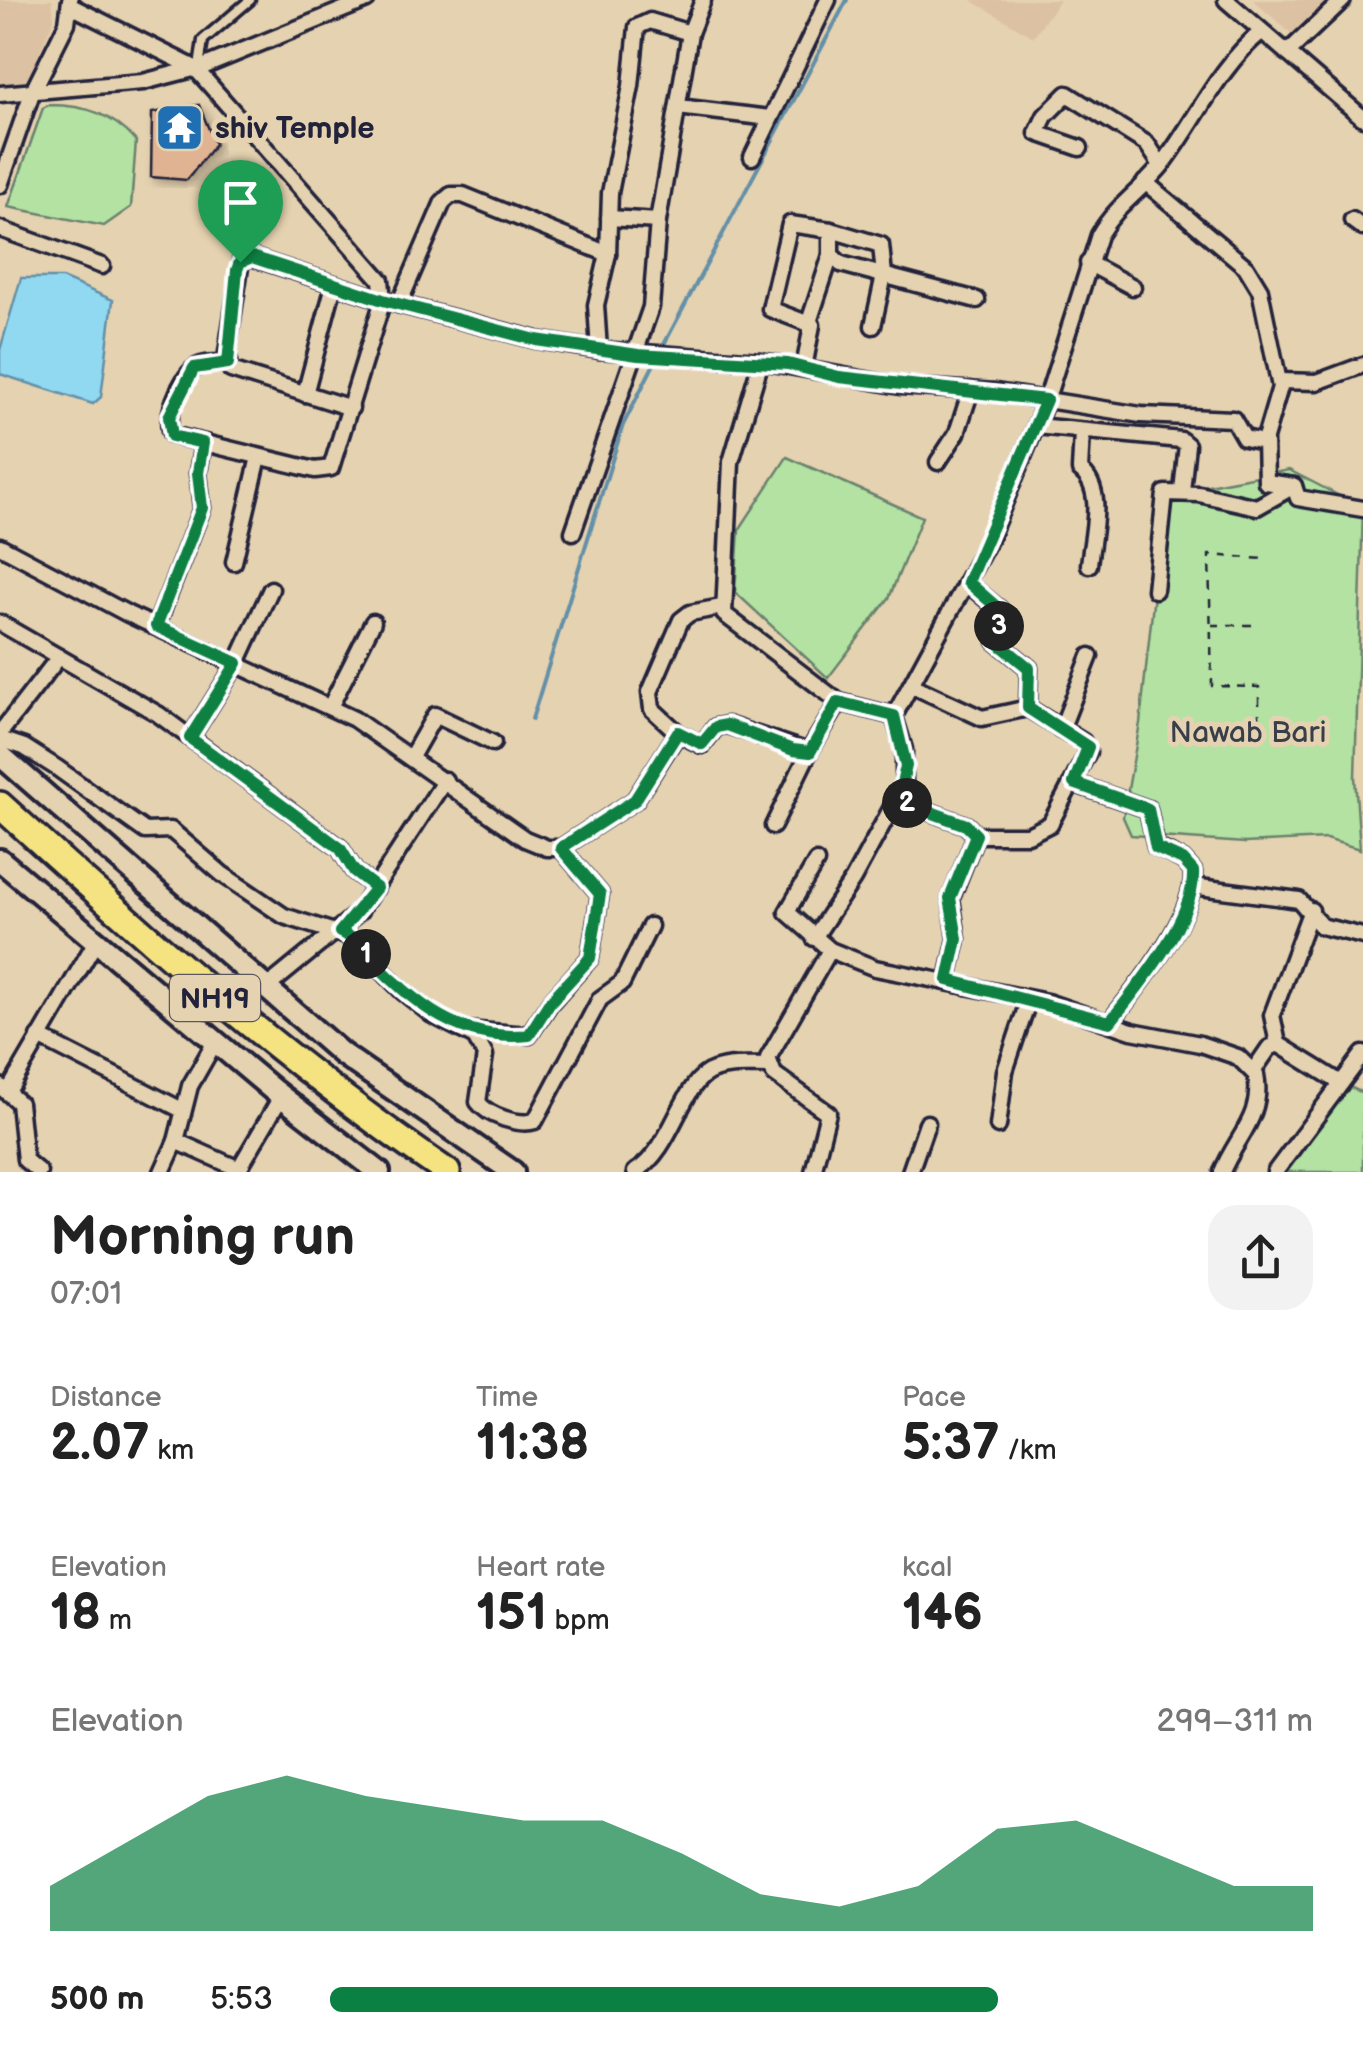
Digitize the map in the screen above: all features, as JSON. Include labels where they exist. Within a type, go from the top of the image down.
[{"type":"highway","name":"NH19","points":[[0,804],[230,1010],[338,1096],[447,1172]]},
{"type":"highway","name":"NH19","points":[[0,828],[216,1020],[416,1172]]},
{"type":"main road","points":[[0,755],[342,1054],[513,1172]]},
{"type":"main road","points":[[0,860],[215,1042],[379,1172]]},
{"type":"street","points":[[0,94],[143,82],[197,68],[367,0]]},
{"type":"street","points":[[573,532],[638,355],[650,307],[658,221],[690,34],[703,0]]},
{"type":"street","points":[[752,157],[828,0]]},
{"type":"street","points":[[1287,52],[1343,0]]},
{"type":"street","points":[[1231,2],[1363,118]]},
{"type":"street","points":[[0,184],[32,93],[67,23],[70,3],[197,68],[372,264],[381,280],[383,300],[331,468],[315,470],[172,436],[169,417],[194,368],[228,363]]},
{"type":"street","points":[[598,350],[596,306],[608,254],[609,218],[637,27],[650,22],[690,34]]},
{"type":"street","points":[[814,938],[898,800],[906,766],[894,716],[968,582],[1036,426],[1088,263],[1113,212],[1161,165],[1222,72],[1261,32]]},
{"type":"street","points":[[1080,148],[1037,133],[1045,116],[1067,94],[1147,144],[1161,165]]},
{"type":"street","points":[[678,107],[770,118]]},
{"type":"street","points":[[1145,182],[1256,280],[1280,382],[1264,442],[1266,482],[1294,486]]},
{"type":"street","points":[[399,304],[444,202],[451,195],[463,195],[608,254]]},
{"type":"street","points":[[609,218],[658,221]]},
{"type":"street","points":[[809,322],[770,310],[786,229],[798,222],[881,245],[884,275],[873,326]]},
{"type":"street","points":[[0,230],[102,266]]},
{"type":"street","points":[[804,368],[812,330],[809,322],[831,255],[831,230]]},
{"type":"street","points":[[831,255],[841,264],[977,300]]},
{"type":"street","points":[[351,408],[238,375],[228,363],[240,262],[252,257],[383,300],[536,340],[638,355],[761,361],[884,384],[971,390],[1142,415],[1233,420],[1244,438],[1264,442]]},
{"type":"street","points":[[1088,263],[1134,286]]},
{"type":"street","points":[[305,394],[334,285]]},
{"type":"street","points":[[761,361],[731,462],[724,614],[838,702],[894,716]]},
{"type":"street","points":[[1280,382],[1317,382],[1363,365]]},
{"type":"street","points":[[938,462],[957,433],[971,390]]},
{"type":"street","points":[[1036,426],[1186,442],[1182,492]]},
{"type":"street","points":[[1082,432],[1080,470],[1094,484],[1095,495],[1089,565]]},
{"type":"street","points":[[156,626],[202,508],[198,473],[203,443]]},
{"type":"street","points":[[234,562],[258,456]]},
{"type":"street","points":[[1155,590],[1164,498],[1169,491],[1257,507],[1294,486]]},
{"type":"street","points":[[1294,486],[1298,498],[1363,510]]},
{"type":"street","points":[[0,546],[156,626],[330,707],[446,780],[526,839],[547,848],[561,848],[635,800],[678,732]]},
{"type":"street","points":[[968,582],[1000,610],[996,641],[1029,668],[1028,708]]},
{"type":"street","points":[[190,738],[237,663],[271,589]]},
{"type":"street","points":[[722,607],[690,613],[681,620],[650,692],[652,709],[678,732],[702,744],[716,727],[727,725],[793,750],[810,752]]},
{"type":"street","points":[[330,707],[373,622]]},
{"type":"street","points":[[0,623],[190,738],[340,848],[354,871],[376,888]]},
{"type":"street","points":[[1061,730],[1090,656]]},
{"type":"street","points":[[59,657],[0,736],[57,768],[145,831],[171,830],[222,874],[284,916],[350,937],[402,991],[475,1037],[485,1055],[478,1095],[482,1108],[531,1123],[600,999],[622,983],[650,926]]},
{"type":"street","points":[[898,800],[966,825],[976,835],[1040,833],[1074,783],[1088,747],[1028,708],[982,718],[911,685]]},
{"type":"street","points":[[773,826],[838,702]]},
{"type":"street","points":[[411,757],[435,714],[492,743]]},
{"type":"street","points":[[266,988],[340,932],[376,888],[446,780]]},
{"type":"street","points":[[1074,783],[1148,809],[1156,848],[1191,866],[1192,886],[1166,945],[1110,1022]]},
{"type":"street","points":[[948,980],[957,939],[950,898],[976,835]]},
{"type":"street","points":[[461,1030],[529,1035],[550,1002],[590,958],[600,894],[561,848]]},
{"type":"street","points":[[816,862],[787,904],[786,912],[830,950],[876,968],[1030,998],[1226,1052],[1254,1070],[1258,1086],[1255,1112],[1222,1172]]},
{"type":"street","points":[[1192,886],[1299,900],[1321,926],[1363,936]]},
{"type":"street","points":[[1311,910],[1272,1015],[1278,1044],[1340,1083]]},
{"type":"street","points":[[39,1172],[25,1160],[24,1118],[4,1088],[95,943]]},
{"type":"street","points":[[769,1066],[770,1050],[830,950]]},
{"type":"street","points":[[998,1126],[1005,1071],[1030,998]]},
{"type":"street","points":[[39,1037],[182,1110]]},
{"type":"street","points":[[162,1172],[176,1141],[182,1110],[215,1042]]},
{"type":"street","points":[[1254,1070],[1269,1048],[1278,1044]]},
{"type":"street","points":[[1275,1172],[1340,1083],[1357,1073],[1363,1054]]},
{"type":"street","points":[[634,1172],[664,1147],[691,1088],[703,1074],[730,1067],[769,1066],[828,1113],[813,1172]]},
{"type":"street","points":[[176,1141],[238,1170],[282,1097]]},
{"type":"street","points":[[910,1172],[927,1122]]},
{"type":"lane","points":[[197,68],[203,40],[250,0]]},
{"type":"path","points":[[1259,721],[1259,688],[1212,686],[1209,556],[1264,559]]},
{"type":"path","points":[[1211,625],[1252,625]]},
{"type":"shaded area","points":[[0,0],[52,0],[54,19],[25,86],[0,87]]},
{"type":"shaded area","points":[[971,0],[1060,0],[1033,37]]},
{"type":"shaded area","points":[[1253,0],[1328,0],[1295,37]]},
{"type":"green space","points":[[49,105],[97,113],[136,141],[131,207],[104,226],[8,207],[43,108]]},
{"type":"green space","points":[[787,457],[922,517],[889,598],[828,678],[735,592],[739,530]]},
{"type":"green space","name":"Nawab Bari","points":[[1289,470],[1363,508],[1355,777],[1360,849],[1326,839],[1245,843],[1131,835],[1123,817],[1140,723],[1165,493]]},
{"type":"green space","points":[[1341,1083],[1363,1093],[1363,1172],[1274,1172]]},
{"type":"water","points":[[21,278],[62,278],[113,300],[101,397],[93,404],[0,374],[0,350]]},
{"type":"building","name":"shiv Temple","points":[[199,105],[215,144],[187,180],[151,177],[152,113]]},
{"type":"waterway","points":[[660,352],[847,0]]},
{"type":"waterway","points":[[532,719],[623,425],[656,360]]},
{"type":"place","name":"shiv Temple","points":[[180,128]]},
{"type":"route","points":[[252,257],[383,300],[536,340],[638,355],[788,364],[900,386],[996,392],[1046,400],[968,582],[1000,610],[996,641],[1029,668],[1028,708],[1088,747],[1074,783],[1148,809],[1153,818],[1156,848],[1191,866],[1194,878],[1166,945],[1110,1022],[1060,1005],[948,980],[957,939],[950,917],[950,898],[976,835],[966,825],[898,800],[906,766],[894,716],[838,702],[814,747],[803,754],[722,724],[702,744],[678,732],[635,800],[561,848],[574,868],[598,887],[596,939],[590,958],[550,1002],[529,1035],[461,1030],[432,1015],[402,991],[350,937],[340,932],[376,888],[354,871],[340,848],[314,833],[190,738],[237,663],[156,626],[203,500],[198,473],[203,443],[172,436],[168,431],[169,417],[194,368],[228,363],[240,262],[252,257]]}]
